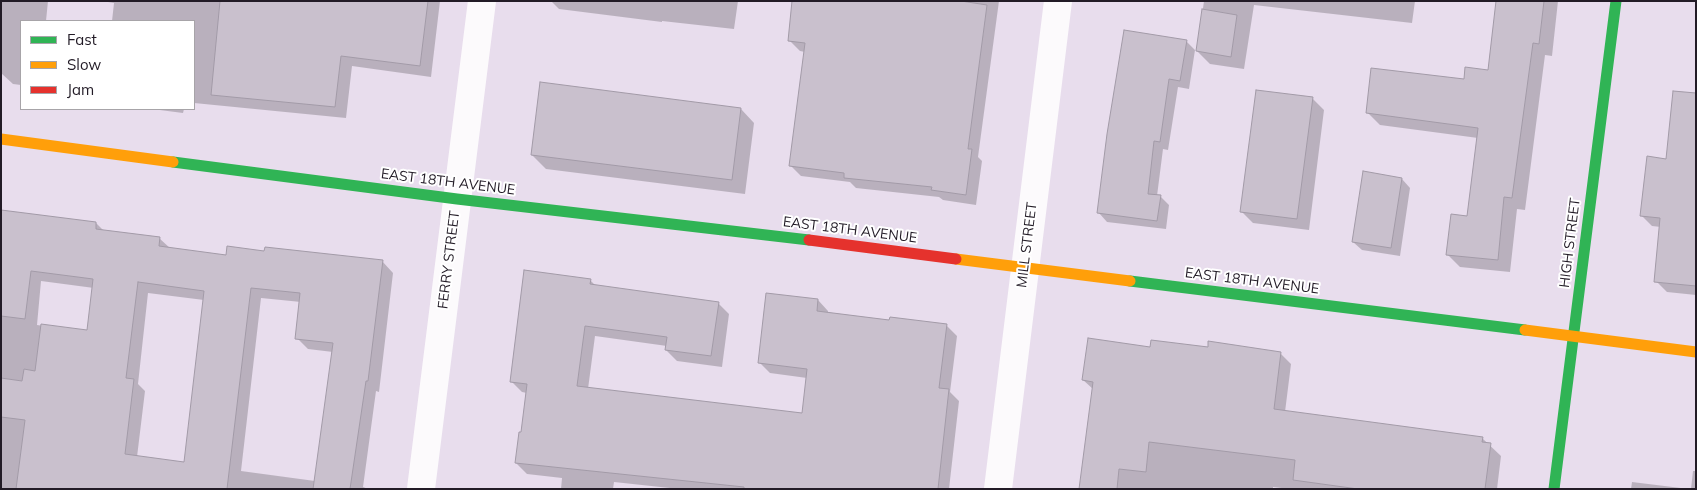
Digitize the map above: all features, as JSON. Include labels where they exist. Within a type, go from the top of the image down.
[{"type":"main road","name":"HIGH STREET","points":[[1554,489],[1616,1]]},
{"type":"main road","name":"EAST 18TH AVENUE","points":[[1,139],[457,199],[742,232],[1696,352]]},
{"type":"street","name":"FERRY STREET","points":[[421,489],[482,1]]},
{"type":"street","name":"MILL STREET","points":[[998,489],[1058,1]]},
{"type":"building","points":[[220,1],[428,1],[420,66],[341,56],[335,107],[211,95]]},
{"type":"building","points":[[792,1],[961,1],[987,5],[968,149],[972,149],[966,195],[931,190],[932,187],[844,178],[844,173],[789,166],[805,43],[788,41]]},
{"type":"building","points":[[1496,1],[1544,1],[1539,44],[1533,43],[1512,198],[1504,197],[1498,260],[1446,255],[1451,214],[1467,216],[1478,128],[1366,113],[1371,68],[1464,79],[1465,67],[1488,70]]},
{"type":"building","points":[[1202,9],[1237,15],[1231,57],[1196,51]]},
{"type":"building","points":[[1124,30],[1187,40],[1180,81],[1169,79],[1160,142],[1154,141],[1148,194],[1161,195],[1157,221],[1097,213],[1107,134]]},
{"type":"building","points":[[540,82],[741,108],[732,180],[531,155]]},
{"type":"building","points":[[1256,90],[1313,97],[1297,219],[1240,212]]},
{"type":"building","points":[[1673,91],[1696,93],[1696,286],[1654,282],[1660,218],[1640,216],[1647,156],[1666,159]]},
{"type":"building","points":[[1363,171],[1402,178],[1391,248],[1352,242]]},
{"type":"building","points":[[1,210],[96,222],[96,229],[160,237],[159,246],[226,255],[227,246],[264,251],[265,247],[383,260],[368,381],[366,381],[350,489],[313,489],[333,343],[295,339],[300,293],[251,288],[227,489],[16,489],[25,420],[1,417],[1,378],[22,381],[24,369],[35,371],[41,324],[87,330],[93,279],[31,271],[25,319],[1,316]],"holes":[[[138,282],[204,291],[184,462],[125,454],[134,379],[126,378]]]},
{"type":"building","points":[[524,270],[591,279],[590,284],[719,302],[711,356],[665,350],[667,337],[585,326],[577,386],[802,413],[807,369],[758,363],[766,293],[818,299],[817,311],[889,320],[890,317],[947,324],[939,388],[949,389],[938,489],[744,489],[744,487],[515,463],[527,384],[510,382]]},
{"type":"building","points":[[1088,338],[1150,347],[1151,340],[1208,347],[1208,341],[1281,352],[1274,409],[1483,437],[1482,442],[1491,443],[1485,489],[1358,489],[1293,480],[1295,460],[1149,442],[1146,472],[1119,469],[1117,489],[1079,489],[1093,382],[1082,380]]},
{"type":"traffic: fast","points":[[1554,489],[1616,1]]},
{"type":"traffic: fast","points":[[173,162],[457,199],[809,240]]},
{"type":"traffic: fast","points":[[1130,281],[1525,330]]},
{"type":"traffic: slow","points":[[1,139],[173,162]]},
{"type":"traffic: slow","points":[[956,259],[1130,281]]},
{"type":"traffic: slow","points":[[1525,330],[1696,352]]},
{"type":"traffic: jam","points":[[809,240],[956,259]]}]
